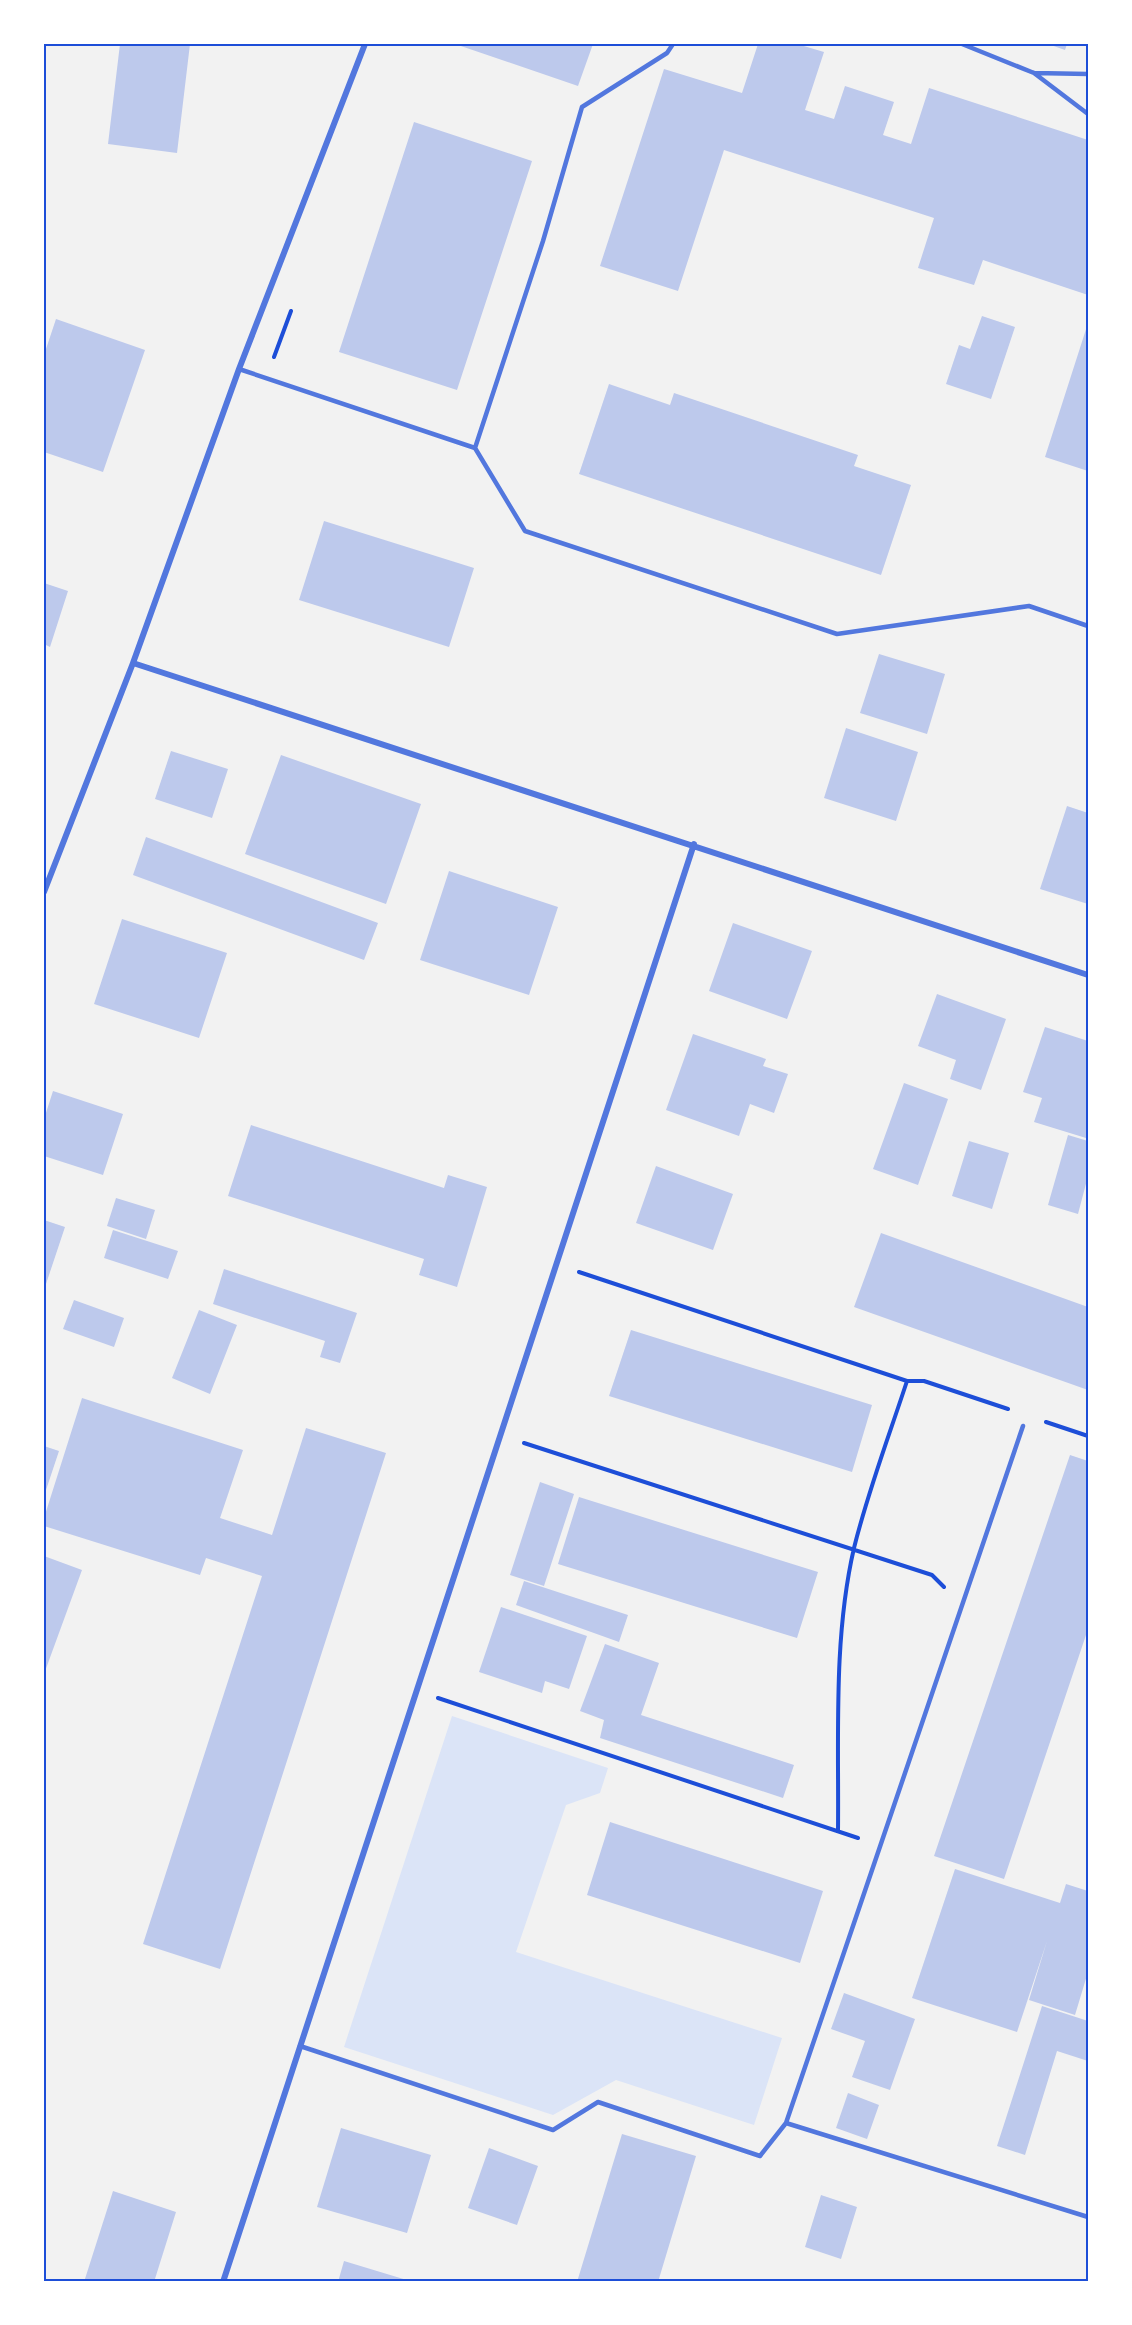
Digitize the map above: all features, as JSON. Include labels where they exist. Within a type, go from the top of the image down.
[{"type":"street","points":[[44,892],[133,663],[239,369],[365,44]]},
{"type":"street","points":[[133,663],[694,844],[1089,975]]},
{"type":"street","points":[[223,2282],[694,844]]},
{"type":"lane","points":[[475,448],[543,241],[582,107],[667,53],[673,44]]},
{"type":"lane","points":[[962,44],[1034,73],[1089,114]]},
{"type":"lane","points":[[1034,73],[1089,74]]},
{"type":"lane","points":[[239,369],[475,448],[525,531],[837,634],[1029,606],[1089,626]]},
{"type":"lane","points":[[300,2046],[553,2130],[598,2102],[760,2156],[786,2123],[1023,1426]]},
{"type":"lane","points":[[786,2123],[1089,2217]]},
{"type":"path","points":[[557,1265],[907,1381],[924,1381],[1011,1410]]},
{"type":"path","points":[[838,1831],[840,1658],[854,1549],[907,1381]]},
{"type":"path","points":[[1044,1421],[1089,1436]]},
{"type":"path","points":[[501,1435],[932,1575],[963,1603]]},
{"type":"path","points":[[417,1691],[881,1845]]},
{"type":"shaded area","points":[[452,1716],[608,1768],[600,1793],[566,1805],[516,1952],[782,2038],[754,2125],[616,2080],[553,2115],[344,2047]]},
{"type":"building","points":[[120,44],[190,44],[177,153],[108,144]]},
{"type":"building","points":[[455,44],[593,44],[578,86]]},
{"type":"building","points":[[758,44],[797,44],[824,52],[805,110],[834,119],[845,86],[894,102],[883,135],[911,144],[929,88],[1088,140],[1088,295],[983,260],[974,285],[918,268],[934,218],[724,150],[678,291],[600,266],[664,69],[742,93]]},
{"type":"building","points":[[1048,44],[1067,44],[1065,50]]},
{"type":"building","points":[[414,122],[532,161],[457,390],[339,352]]},
{"type":"building","points":[[982,316],[1015,327],[991,399],[946,384],[959,345],[970,349]]},
{"type":"building","points":[[56,319],[145,350],[103,472],[44,452],[44,355]]},
{"type":"building","points":[[1088,323],[1088,471],[1045,457]]},
{"type":"building","points":[[609,384],[670,405],[674,393],[858,455],[854,466],[911,485],[881,575],[579,474]]},
{"type":"building","points":[[324,521],[474,568],[449,647],[299,600]]},
{"type":"building","points":[[44,583],[68,591],[50,647],[44,644]]},
{"type":"building","points":[[879,654],[945,674],[927,734],[860,713]]},
{"type":"building","points":[[846,728],[918,752],[896,821],[824,798]]},
{"type":"building","points":[[171,751],[228,769],[212,818],[155,799]]},
{"type":"building","points":[[281,755],[421,804],[386,904],[245,854]]},
{"type":"building","points":[[1067,806],[1088,813],[1088,904],[1040,889]]},
{"type":"building","points":[[146,837],[378,923],[364,960],[133,875]]},
{"type":"building","points":[[449,871],[558,907],[529,995],[420,960]]},
{"type":"building","points":[[122,919],[227,953],[199,1038],[94,1004]]},
{"type":"building","points":[[733,923],[812,951],[787,1019],[709,991]]},
{"type":"building","points":[[937,994],[1006,1019],[981,1090],[950,1079],[956,1060],[918,1046]]},
{"type":"building","points":[[1045,1027],[1088,1041],[1088,1129],[1086,1138],[1034,1122],[1042,1098],[1023,1092]]},
{"type":"building","points":[[693,1034],[766,1059],[763,1066],[788,1074],[774,1113],[750,1104],[739,1136],[666,1110]]},
{"type":"building","points":[[904,1083],[948,1099],[918,1185],[873,1169]]},
{"type":"building","points":[[53,1091],[123,1114],[103,1175],[44,1156],[44,1119]]},
{"type":"building","points":[[251,1125],[444,1188],[448,1175],[487,1187],[457,1287],[419,1275],[424,1259],[228,1196]]},
{"type":"building","points":[[1068,1135],[1088,1141],[1088,1176],[1078,1214],[1048,1205]]},
{"type":"building","points":[[969,1141],[1009,1153],[992,1209],[952,1196]]},
{"type":"building","points":[[656,1166],[733,1194],[713,1250],[636,1223]]},
{"type":"building","points":[[116,1198],[155,1210],[146,1239],[107,1226]]},
{"type":"building","points":[[44,1220],[65,1227],[45,1287],[44,1287]]},
{"type":"building","points":[[113,1230],[178,1251],[168,1279],[104,1258]]},
{"type":"building","points":[[881,1233],[1088,1307],[1088,1390],[854,1307]]},
{"type":"building","points":[[224,1269],[357,1313],[340,1363],[320,1357],[325,1341],[213,1304]]},
{"type":"building","points":[[74,1300],[124,1318],[114,1347],[63,1329]]},
{"type":"building","points":[[199,1310],[237,1325],[210,1394],[172,1378]]},
{"type":"building","points":[[631,1330],[872,1405],[852,1472],[609,1396]]},
{"type":"building","points":[[82,1398],[243,1450],[220,1518],[272,1535],[306,1428],[386,1453],[220,1969],[143,1944],[262,1576],[206,1558],[200,1575],[44,1526],[44,1518]]},
{"type":"building","points":[[44,1446],[59,1451],[44,1496]]},
{"type":"building","points":[[1070,1455],[1088,1461],[1088,1629],[1004,1879],[934,1856]]},
{"type":"building","points":[[540,1482],[574,1494],[544,1586],[510,1575]]},
{"type":"building","points":[[579,1497],[818,1572],[797,1638],[558,1564]]},
{"type":"building","points":[[44,1556],[82,1570],[44,1674]]},
{"type":"building","points":[[524,1581],[628,1615],[619,1642],[516,1605]]},
{"type":"building","points":[[501,1607],[587,1636],[569,1689],[545,1681],[542,1693],[479,1672]]},
{"type":"building","points":[[605,1644],[659,1663],[641,1715],[794,1765],[783,1798],[600,1738],[604,1720],[580,1711]]},
{"type":"building","points":[[610,1822],[823,1891],[800,1963],[587,1895]]},
{"type":"building","points":[[955,1869],[1060,1903],[1066,1884],[1088,1891],[1088,1972],[1075,2015],[1029,2000],[1047,1941],[1017,2032],[912,1998]]},
{"type":"building","points":[[844,1993],[915,2019],[890,2090],[852,2077],[865,2041],[831,2029]]},
{"type":"building","points":[[1042,2006],[1088,2021],[1088,2061],[1057,2051],[1025,2155],[997,2146]]},
{"type":"building","points":[[848,2093],[879,2105],[867,2139],[836,2128]]},
{"type":"building","points":[[341,2128],[431,2155],[407,2233],[317,2207]]},
{"type":"building","points":[[622,2134],[696,2156],[658,2282],[577,2282]]},
{"type":"building","points":[[489,2148],[538,2166],[517,2225],[468,2208]]},
{"type":"building","points":[[113,2191],[176,2212],[154,2282],[84,2282]]},
{"type":"building","points":[[821,2195],[857,2207],[841,2259],[805,2247]]},
{"type":"building","points":[[344,2261],[410,2281],[410,2282],[338,2282]]}]
